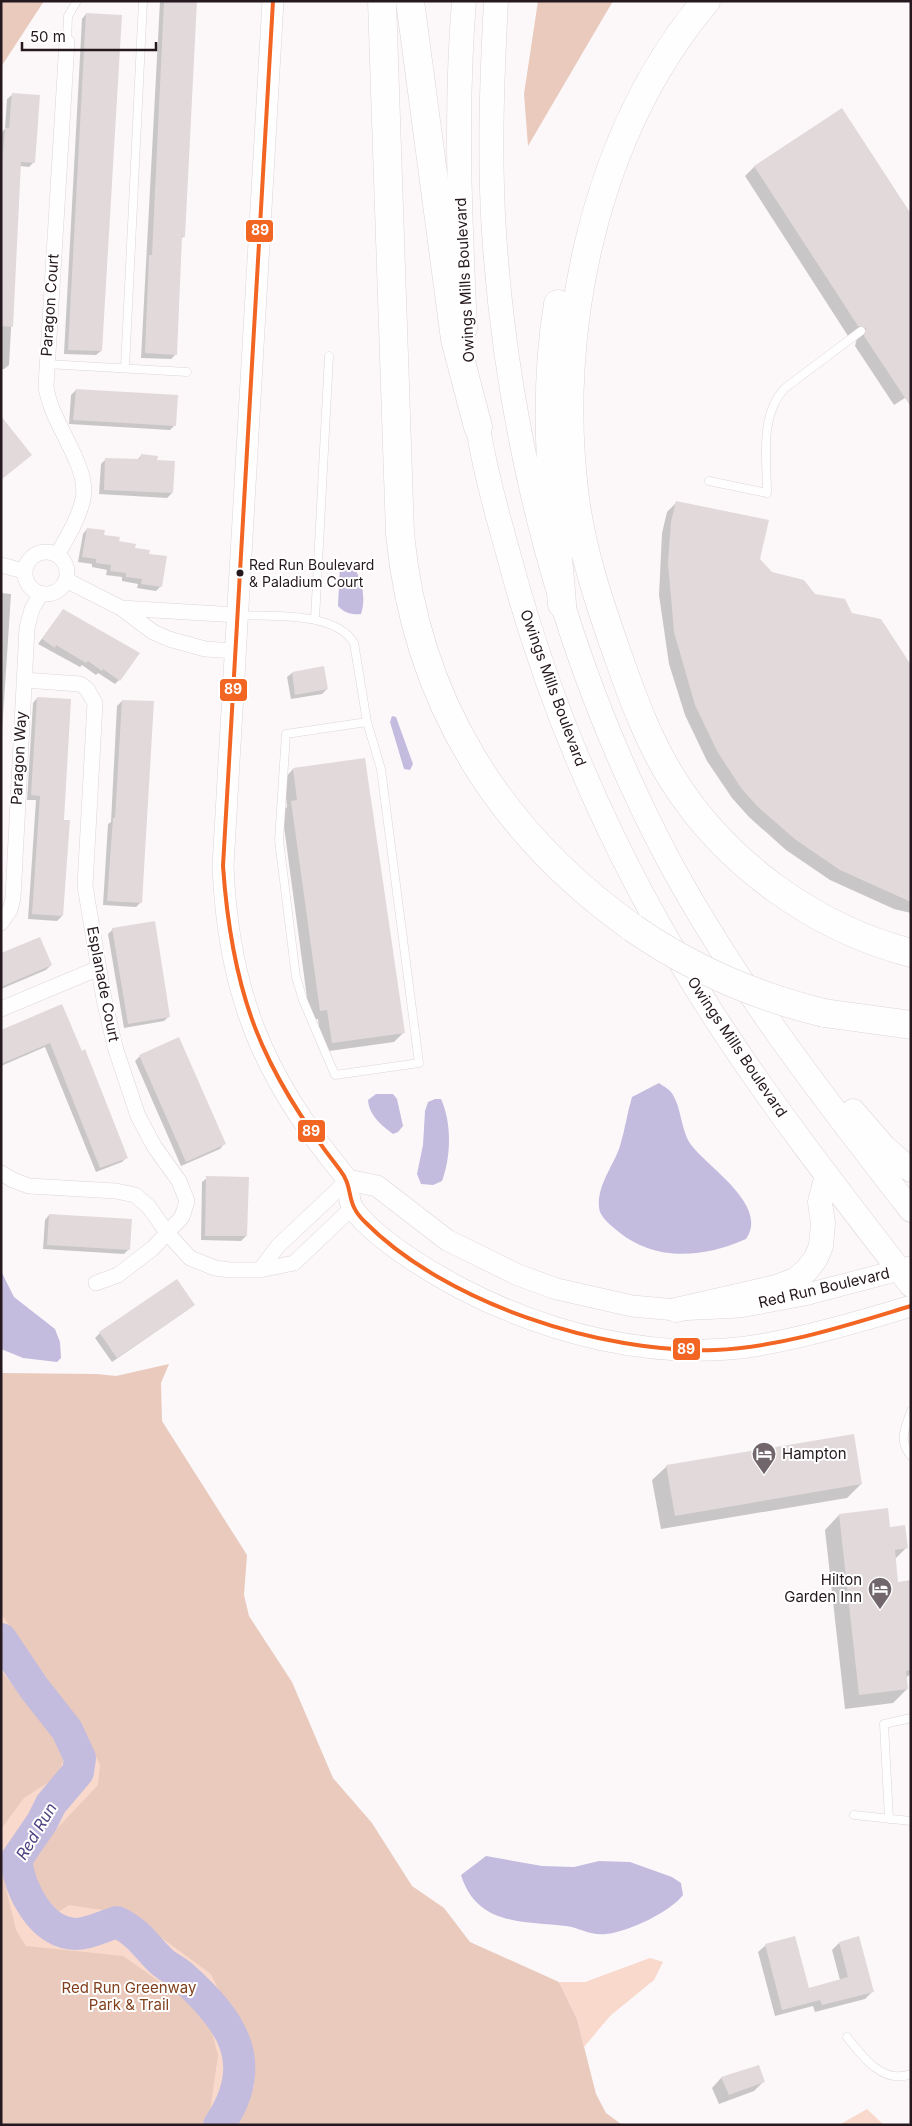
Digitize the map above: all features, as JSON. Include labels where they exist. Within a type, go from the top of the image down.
[{"type":"highway","points":[[382,1],[400,534],[404,573],[418,632],[428,665],[451,718],[482,774],[499,800],[547,856],[580,888],[633,928],[687,962],[740,988],[792,1006],[824,1014],[911,1025]]},
{"type":"highway","points":[[410,1],[455,339],[478,427]]},
{"type":"highway","points":[[562,604],[550,452],[549,389],[553,338],[563,275],[584,199],[612,129],[653,54],[689,1]]},
{"type":"highway","points":[[706,1],[674,45],[635,113],[605,189],[583,268],[572,344],[570,421],[575,497],[585,551],[600,603],[636,706],[661,759],[691,805],[728,847],[798,904],[852,932],[911,953]]},
{"type":"main road","points":[[273,1],[223,866],[232,954],[245,1004],[271,1070],[305,1126],[348,1180],[352,1208],[413,1260],[474,1295],[534,1321],[606,1340],[678,1348],[752,1346],[815,1333],[911,1306]]},
{"type":"main road","name":"Owings Mills Boulevard","points":[[464,1],[459,82],[464,329],[478,427],[505,543],[536,646],[562,719],[616,840],[645,899],[713,1015],[753,1074],[827,1175],[907,1274]]},
{"type":"main road","name":"Owings Mills Boulevard","points":[[496,1],[491,90],[491,156],[494,230],[502,321],[527,470],[562,604],[610,733],[667,857],[728,961],[792,1055],[911,1210]]},
{"type":"main road","points":[[792,1055],[837,1092],[885,1148],[911,1170]]},
{"type":"main road","points":[[676,1310],[776,1287],[795,1280],[807,1270],[816,1258],[821,1246],[823,1223],[820,1202],[827,1175]]},
{"type":"main road","name":"Red Run Boulevard","points":[[348,1180],[377,1186],[447,1240],[518,1275],[594,1299],[632,1306],[676,1310],[705,1310],[771,1302],[907,1274]]},
{"type":"street","name":"Paragon Court","points":[[57,555],[80,508],[84,484],[79,467],[56,421],[48,399],[47,364],[67,42]]},
{"type":"street","points":[[43,552],[57,555],[66,566],[66,580],[56,592],[41,594],[28,586],[24,571],[30,558],[43,552]]},
{"type":"street","points":[[1,566],[24,571]]},
{"type":"street","points":[[66,580],[82,586],[121,608],[152,632],[169,639],[205,648],[235,650]]},
{"type":"street","name":"Paragon Way","points":[[1,923],[10,910],[13,898],[29,619],[41,594]]},
{"type":"street","points":[[121,608],[237,615]]},
{"type":"street","name":"Esplanade Court","points":[[24,680],[80,684],[87,689],[95,703],[85,886],[99,968],[111,1032],[138,1116],[154,1146],[185,1192],[186,1210],[168,1234],[130,1268],[96,1284]]},
{"type":"street","points":[[1,1009],[99,968]]},
{"type":"street","points":[[1,1173],[30,1186],[116,1191],[135,1195],[149,1207],[168,1234],[190,1258],[201,1264],[230,1270],[260,1270],[294,1263],[352,1208]]},
{"type":"street","points":[[260,1270],[278,1246],[348,1180]]},
{"type":"lane","points":[[67,42],[68,16],[77,1]]},
{"type":"lane","points":[[125,368],[143,1]]},
{"type":"lane","points":[[709,481],[767,493],[766,442],[770,412],[775,398],[785,388],[843,347],[861,331]]},
{"type":"lane","points":[[316,619],[329,356]]},
{"type":"lane","points":[[47,364],[187,372]]},
{"type":"lane","points":[[237,615],[316,619],[343,630],[354,643],[367,722],[381,769],[419,1063],[335,1075],[306,1009],[296,977],[279,840],[286,734],[367,722]]},
{"type":"lane","points":[[911,1412],[902,1437],[911,1456]]},
{"type":"lane","points":[[889,1819],[884,1724],[911,1718]]},
{"type":"lane","points":[[854,1815],[911,1821]]},
{"type":"lane","points":[[847,2037],[866,2060],[883,2072],[897,2077],[911,2074]]},
{"type":"green space","points":[[1,1],[44,1],[1,67]]},
{"type":"green space","points":[[538,1],[613,1],[528,146],[524,94]]},
{"type":"green space","points":[[169,1364],[161,1383],[162,1421],[247,1555],[244,1595],[249,1616],[292,1682],[333,1778],[372,1823],[412,1886],[444,1908],[470,1942],[559,1982],[577,2019],[596,2094],[606,2113],[621,2124],[631,2125],[231,2125],[254,2087],[255,2066],[211,1974],[129,1914],[69,1905],[52,1916],[37,1896],[31,1883],[29,1858],[98,1785],[100,1765],[82,1727],[1,1614],[1,1373],[97,1374],[116,1376]]},
{"type":"green space","name":"Red Run Greenway Park & Trail","points":[[1,1381],[363,2125],[1,2125]]},
{"type":"green space","points":[[1,1670],[55,1740],[64,1757],[58,1776],[24,1798],[1,1829]]},
{"type":"green space","points":[[1,1868],[16,1930],[26,1946],[123,1956],[207,2015],[218,2055],[208,2125],[1,2125]]},
{"type":"green space","points":[[650,1958],[663,1962],[654,1980],[610,2016],[584,2047],[577,2019],[559,1982],[585,1982]]},
{"type":"green space","points":[[867,2109],[884,2125],[839,2125]]},
{"type":"shaded area","points":[[348,561],[353,566],[362,585],[363,607],[361,614],[348,613],[338,606],[340,564]]},
{"type":"shaded area","points":[[392,716],[396,717],[413,764],[410,770],[404,769],[390,722]]},
{"type":"shaded area","points":[[659,1083],[673,1095],[688,1140],[692,1146],[744,1201],[750,1214],[751,1226],[746,1239],[729,1246],[694,1253],[677,1254],[661,1252],[644,1247],[629,1239],[609,1224],[600,1213],[599,1199],[603,1183],[620,1146],[632,1097]]},
{"type":"shaded area","points":[[376,1094],[393,1094],[397,1099],[403,1126],[398,1132],[393,1134],[373,1115],[368,1100]]},
{"type":"shaded area","points":[[441,1099],[445,1108],[449,1129],[449,1151],[442,1181],[433,1185],[421,1184],[417,1174],[423,1145],[425,1111],[428,1102]]},
{"type":"shaded area","points":[[1,1271],[14,1297],[55,1329],[60,1342],[61,1358],[57,1362],[23,1358],[1,1349]]},
{"type":"shaded area","points":[[486,1856],[542,1866],[574,1867],[599,1861],[630,1862],[672,1877],[681,1883],[683,1895],[669,1908],[648,1920],[606,1934],[595,1934],[566,1926],[518,1921],[503,1918],[490,1912],[478,1904],[468,1892],[461,1875]]},
{"type":"building","points":[[164,1],[197,1],[185,237],[182,236],[177,355],[145,353],[149,255],[152,255]]},
{"type":"building","points":[[86,13],[122,15],[102,351],[68,350]]},
{"type":"building","points":[[12,93],[40,95],[35,163],[21,162],[13,327],[1,326],[1,178],[5,128],[9,128]]},
{"type":"building","points":[[842,108],[911,214],[911,407],[864,336],[866,328],[858,326],[754,166]]},
{"type":"building","points":[[76,389],[178,395],[176,426],[73,420]]},
{"type":"building","points":[[1,416],[32,455],[1,480]]},
{"type":"building","points":[[141,454],[158,456],[157,460],[175,461],[173,493],[104,490],[105,458],[140,459]]},
{"type":"building","points":[[676,501],[769,520],[760,559],[772,572],[804,580],[815,594],[845,599],[852,613],[881,619],[911,665],[911,902],[840,870],[796,840],[758,807],[741,788],[717,751],[695,705],[674,632],[668,563],[671,522]]},
{"type":"building","points":[[87,528],[105,530],[104,535],[120,537],[119,541],[136,544],[135,548],[150,550],[149,554],[167,556],[162,587],[141,584],[142,579],[126,577],[126,573],[110,571],[111,565],[96,563],[96,559],[82,557]]},
{"type":"building","points":[[63,609],[140,653],[120,681],[103,669],[102,671],[88,661],[86,663],[56,645],[55,648],[42,639]]},
{"type":"building","points":[[324,666],[328,689],[295,695],[292,672]]},
{"type":"building","points":[[37,697],[71,699],[64,820],[70,820],[63,916],[32,914],[40,796],[31,795]]},
{"type":"building","points":[[122,700],[154,701],[142,903],[107,901],[113,818],[115,818]]},
{"type":"building","points":[[365,758],[405,1033],[332,1043],[327,1010],[320,1011],[291,801],[297,800],[293,768]]},
{"type":"building","points":[[155,921],[170,1017],[128,1024],[112,928]]},
{"type":"building","points":[[40,937],[52,965],[1,987],[1,953]]},
{"type":"building","points":[[62,1004],[82,1051],[85,1049],[128,1158],[100,1168],[50,1043],[1,1064],[1,1030]]},
{"type":"building","points":[[179,1037],[226,1144],[186,1162],[139,1055]]},
{"type":"building","points":[[206,1176],[249,1177],[247,1236],[205,1236]]},
{"type":"building","points":[[49,1214],[132,1219],[130,1250],[47,1245]]},
{"type":"building","points":[[177,1279],[195,1305],[117,1358],[99,1332]]},
{"type":"building","name":"Hampton","points":[[854,1434],[862,1484],[675,1516],[666,1465]]},
{"type":"building","name":"Hilton Garden Inn","points":[[888,1508],[890,1527],[905,1525],[908,1548],[895,1550],[898,1582],[911,1580],[911,1670],[906,1671],[908,1689],[859,1695],[839,1514]]},
{"type":"building","points":[[795,1936],[809,1988],[848,1977],[839,1942],[859,1936],[874,1992],[822,2005],[820,2000],[782,2010],[765,1944]]},
{"type":"building","points":[[759,2065],[765,2082],[729,2095],[721,2077]]},
{"type":"waterway","name":"Red Run","points":[[1,1639],[34,1688],[67,1730],[80,1758],[78,1772],[51,1804],[42,1822],[16,1860],[27,1896],[42,1918],[63,1932],[81,1934],[117,1922],[125,1926],[162,1962],[182,1976],[214,2009],[227,2026],[235,2043],[239,2062],[238,2081],[232,2102],[219,2125]]},
{"type":"transit line","name":"89","points":[[273,1],[223,866],[227,912],[243,992],[255,1028],[271,1063],[290,1098],[345,1177],[354,1208],[365,1222],[398,1251],[438,1277],[481,1299],[528,1318],[576,1333],[624,1343],[671,1349],[715,1350],[765,1345],[790,1340],[911,1306]]},
{"type":"place","name":"Red Run Boulevard & Paladium Court","points":[[240,573]]},
{"type":"place","name":"Hampton","points":[[764,1475]]},
{"type":"place","name":"Hilton Garden Inn","points":[[880,1610]]}]
